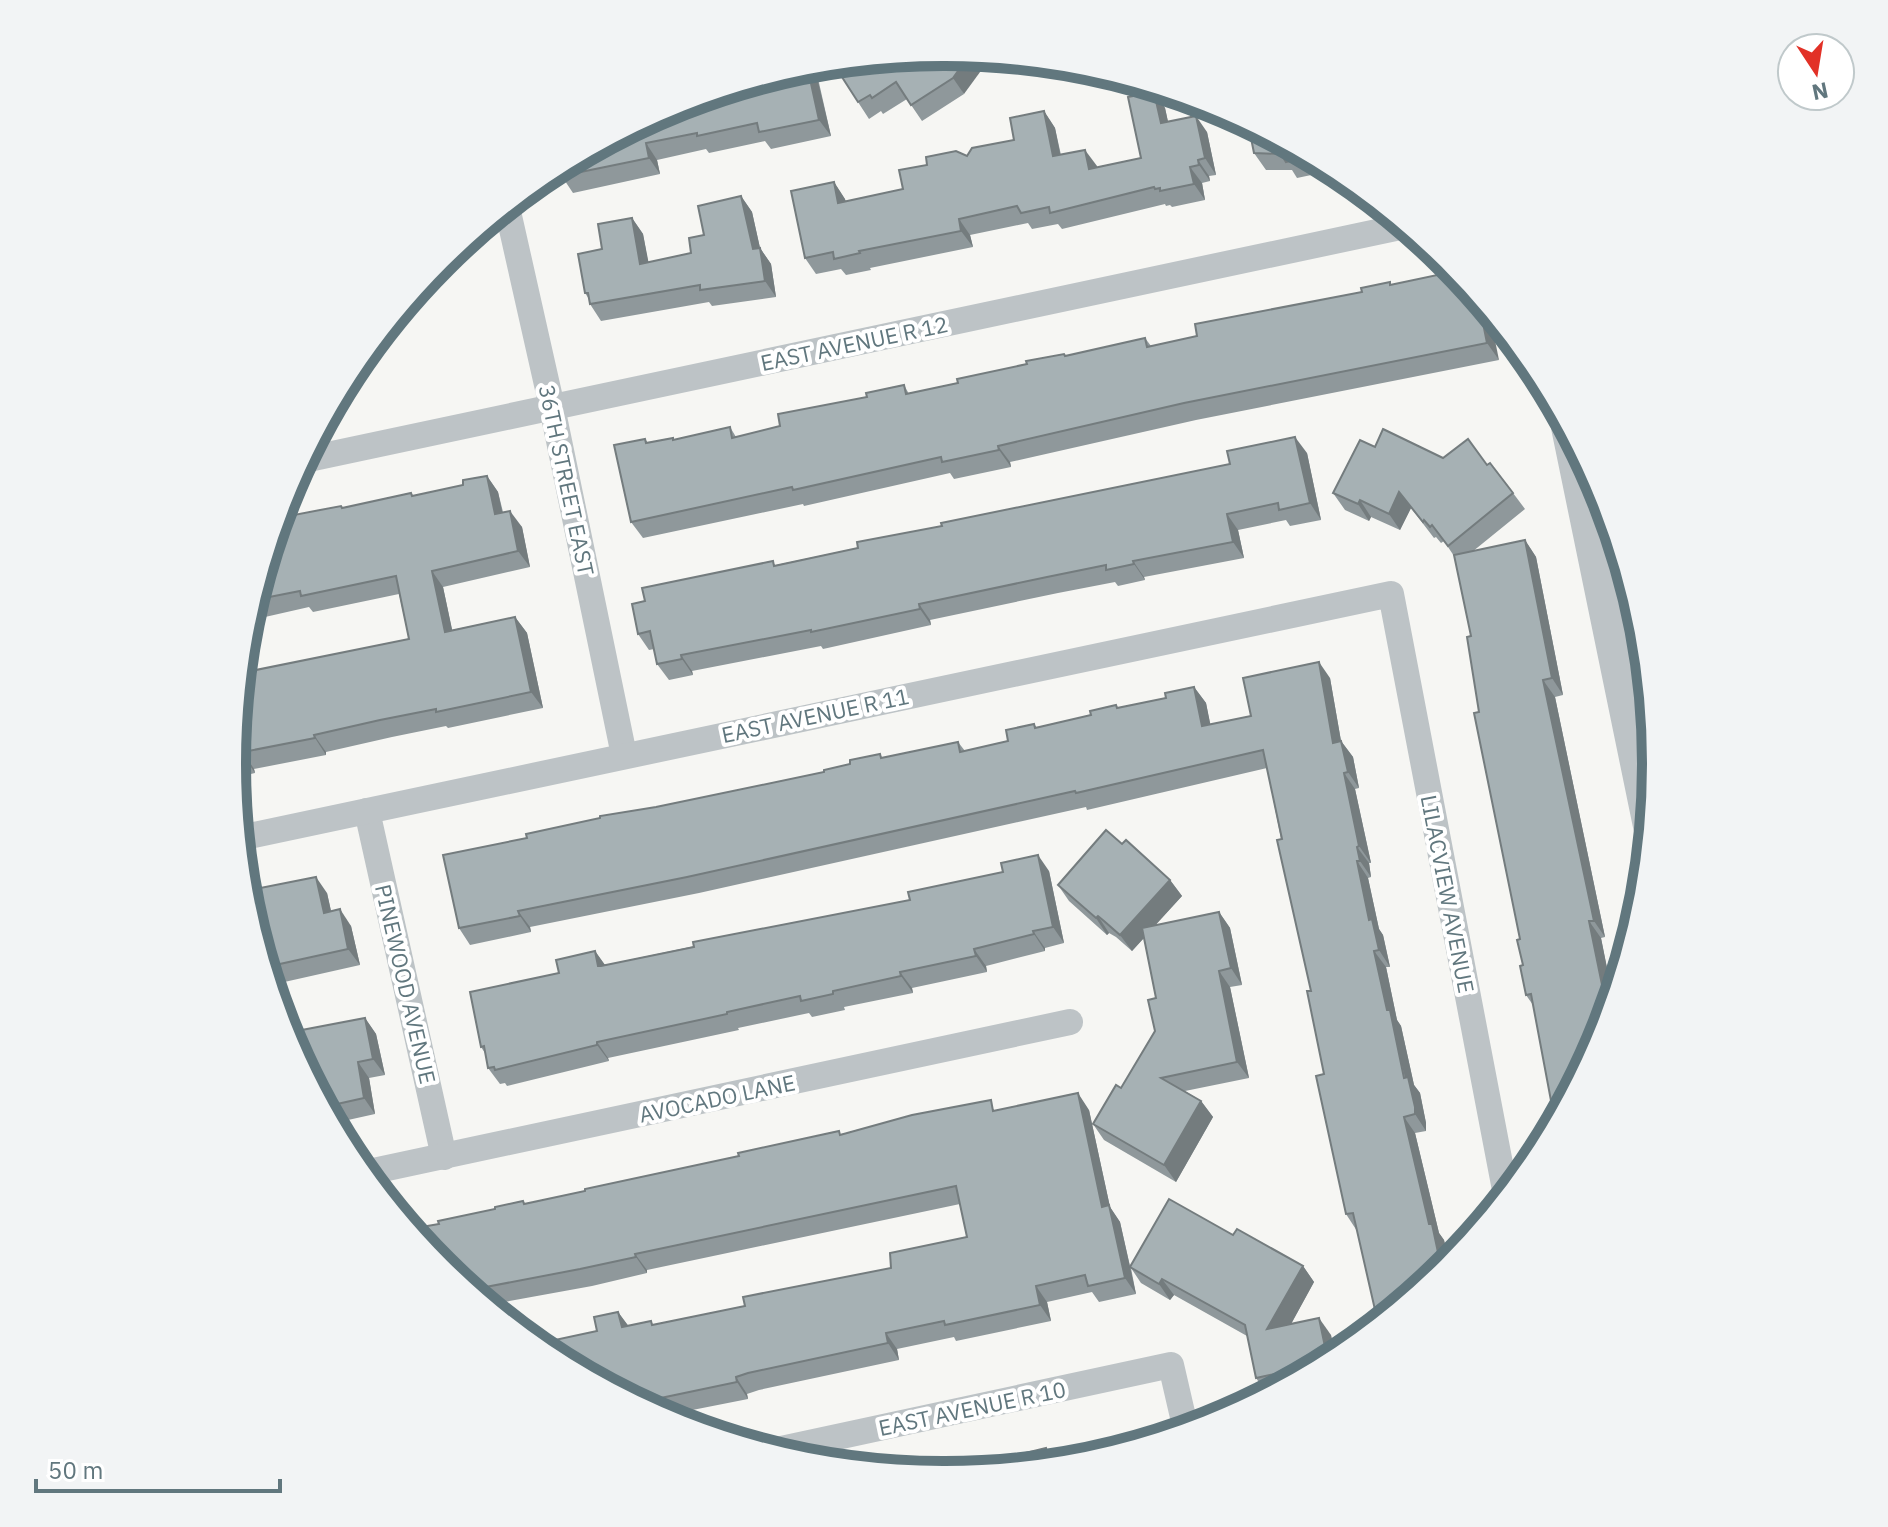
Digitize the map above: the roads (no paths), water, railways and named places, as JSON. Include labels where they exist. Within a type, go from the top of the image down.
[{"type":"street","name":"36TH STREET EAST","points":[[509,218],[624,755]]},
{"type":"street","name":"EAST AVENUE R 12","points":[[317,457],[1392,229]]},
{"type":"street","points":[[1575,467],[1641,787]]},
{"type":"street","name":"EAST AVENUE R 11","points":[[250,836],[1391,594]]},
{"type":"street","name":"LILACVIEW AVENUE","points":[[1391,594],[1503,1180]]},
{"type":"street","name":"PINEWOOD AVENUE","points":[[367,811],[444,1157]]},
{"type":"street","name":"AVOCADO LANE","points":[[378,1170],[1070,1022]]},
{"type":"street","name":"EAST AVENUE R 10","points":[[798,1445],[1171,1365],[1183,1418]]}]
